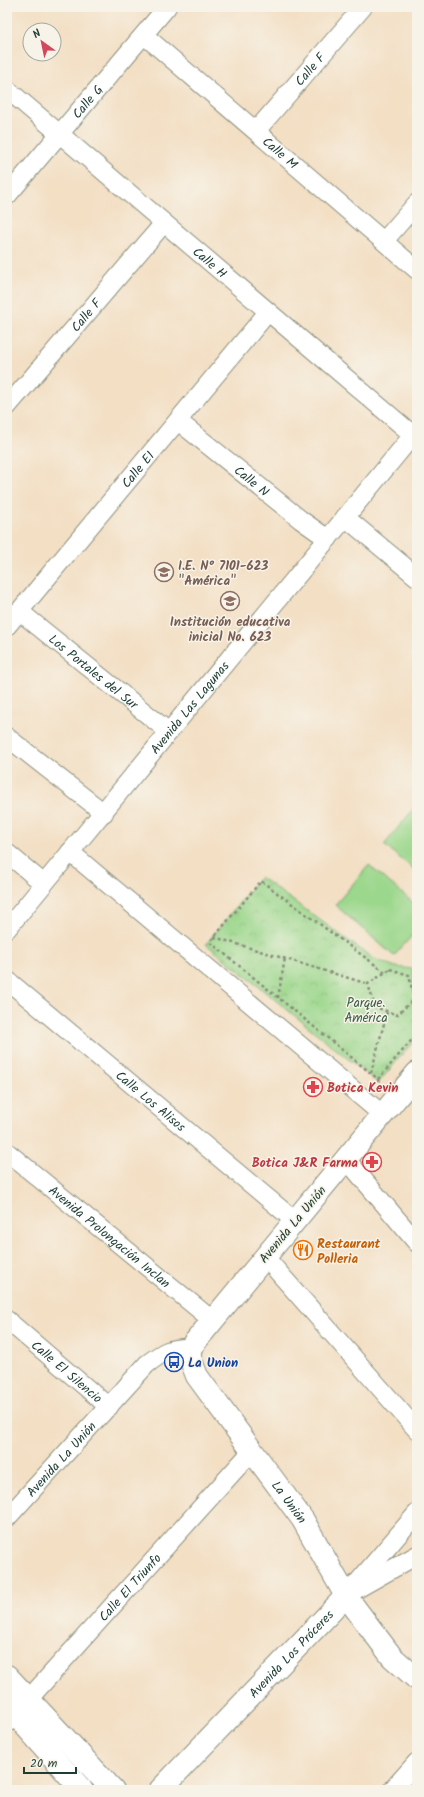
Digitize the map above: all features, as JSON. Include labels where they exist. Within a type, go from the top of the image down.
[{"type":"street","name":"Calle G","points":[[7,196],[166,7]]},
{"type":"street","name":"Calle F","points":[[256,131],[363,7]]},
{"type":"street","name":"Calle M","points":[[144,35],[417,270]]},
{"type":"street","name":"Calle H","points":[[7,89],[268,312],[415,433]]},
{"type":"street","points":[[384,241],[417,203]]},
{"type":"street","name":"Calle F","points":[[7,407],[164,223]]},
{"type":"street","name":"Calle E1","points":[[7,626],[268,312]]},
{"type":"street","name":"Calle N","points":[[178,421],[301,520],[328,539]]},
{"type":"street","name":"Avenida Las Lagunas","points":[[7,929],[415,433]]},
{"type":"street","points":[[346,517],[417,577]]},
{"type":"street","name":"Los Portales del Sur","points":[[19,611],[169,732]]},
{"type":"street","points":[[7,737],[104,812]]},
{"type":"street","points":[[70,852],[383,1115]]},
{"type":"street","points":[[7,853],[44,884]]},
{"type":"street","name":"Calle Los Alisos","points":[[7,980],[295,1221]]},
{"type":"street","name":"Avenida La Unión","points":[[212,1320],[417,1073]]},
{"type":"street","name":"Avenida Prolongación Inclan","points":[[7,1152],[212,1320]]},
{"type":"street","points":[[346,1159],[417,1243]]},
{"type":"street","points":[[265,1257],[417,1430]]},
{"type":"street","points":[[190,1348],[212,1320]]},
{"type":"street","name":"Calle El Silencio","points":[[8,1323],[109,1407]]},
{"type":"street","name":"Avenida La Unión","points":[[7,1518],[147,1364],[160,1354],[174,1348],[190,1348]]},
{"type":"street","name":"La Unión","points":[[190,1348],[190,1358],[197,1376],[303,1520],[346,1596],[392,1657],[417,1679]]},
{"type":"street","name":"Calle El Triunfo","points":[[14,1711],[252,1451]]},
{"type":"street","name":"Avenida Los Próceres","points":[[160,1790],[346,1596],[417,1513]]},
{"type":"street","points":[[346,1596],[417,1555]]},
{"type":"street","points":[[7,1676],[14,1711],[82,1790]]},
{"type":"street","points":[[14,1711],[114,1790]]},
{"type":"street","points":[[392,1790],[417,1762]]},
{"type":"path","points":[[385,972],[261,881],[210,942],[378,1079],[417,1034]]},
{"type":"path","points":[[214,937],[368,984]]},
{"type":"path","points":[[278,998],[285,958]]},
{"type":"path","points":[[390,969],[409,975],[414,998],[397,1015],[387,1012],[375,1007],[368,984],[390,969]]},
{"type":"path","points":[[413,995],[417,996]]},
{"type":"path","points":[[371,1073],[387,1012]]},
{"type":"green space","points":[[415,807],[417,808],[417,872],[384,845]]},
{"type":"green space","points":[[369,865],[417,906],[417,930],[394,956],[335,905]]},
{"type":"green space","name":"Parque. América","points":[[260,877],[374,959],[396,967],[413,969],[414,991],[417,992],[417,1037],[378,1083],[206,944]]},
{"type":"place","name":"I.E. N° 7101-623 \"América\"","points":[[164,572]]},
{"type":"place","name":"Institución educativa inicial No. 623","points":[[230,601]]},
{"type":"place","name":"Botica Kevin","points":[[313,1087]]},
{"type":"place","name":"Botica J&R Farma","points":[[372,1162]]},
{"type":"place","name":"Restaurant Polleria","points":[[303,1250]]},
{"type":"place","name":"La Union","points":[[174,1362]]}]
